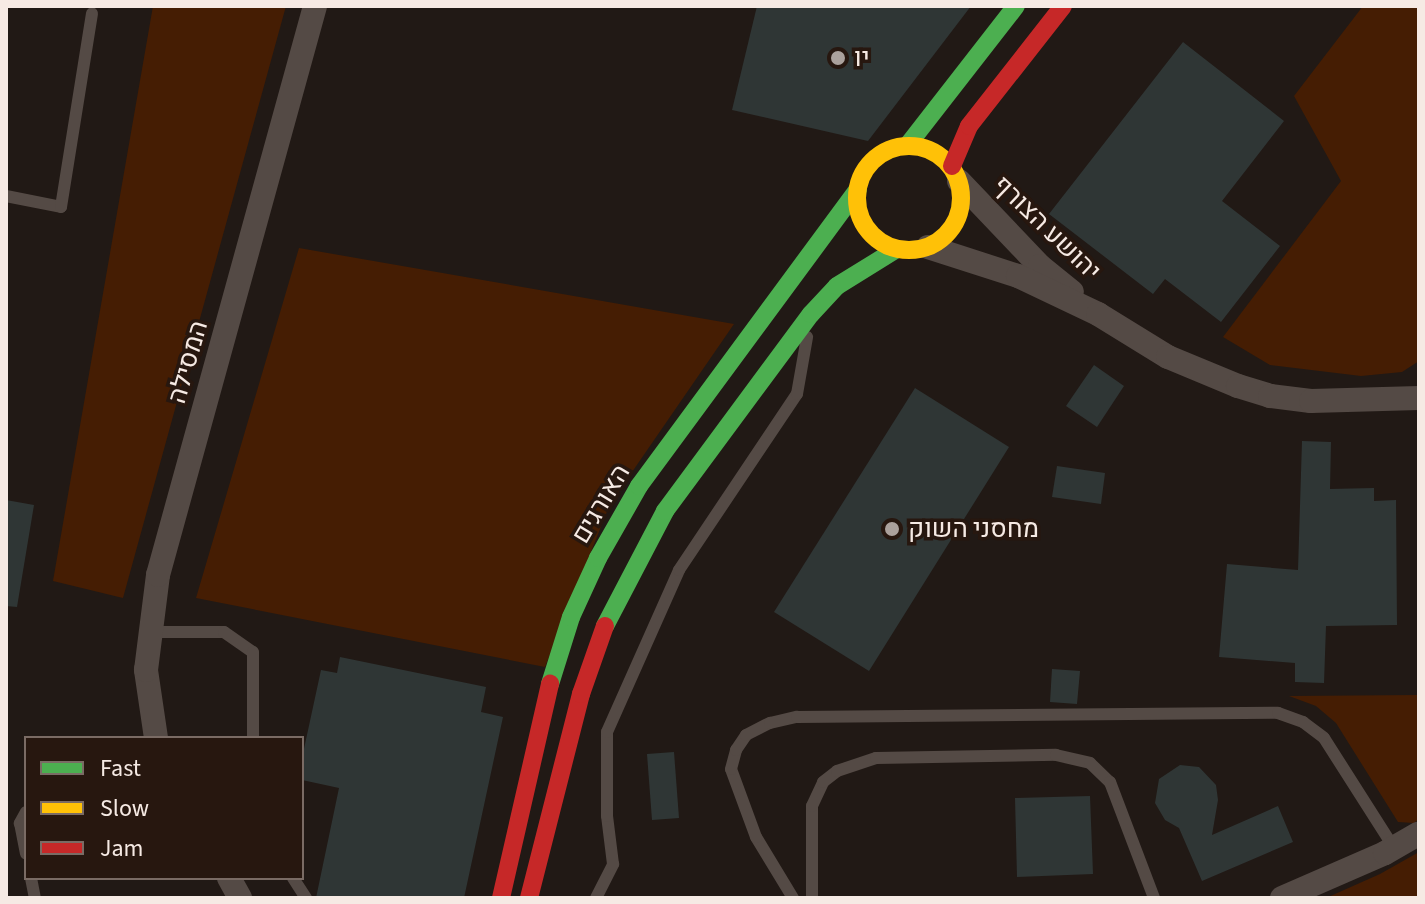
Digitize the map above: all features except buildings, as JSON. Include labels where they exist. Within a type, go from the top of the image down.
[{"type":"street","name":"המסילה","points":[[156,736],[147,690],[148,632],[158,575],[315,6]]},
{"type":"street","points":[[907,146],[1016,6]]},
{"type":"street","points":[[955,174],[939,155],[907,146],[890,149],[875,159],[864,173],[858,189],[862,220],[883,243],[897,249],[928,247],[952,228],[959,214],[955,174],[969,126],[1063,6]]},
{"type":"street","name":"יהושע הצורף","points":[[955,174],[1040,266],[1098,314]]},
{"type":"street","name":"האורגים","points":[[501,898],[551,678],[571,617],[598,558],[639,486],[858,189]]},
{"type":"street","name":"יהושע הצורף","points":[[928,247],[1018,276],[1098,314],[1168,357],[1270,396],[1311,401],[1419,398]]},
{"type":"street","points":[[529,898],[581,694],[623,586],[665,511],[811,314],[850,277],[897,249]]},
{"type":"street","points":[[1282,898],[1394,848],[1419,833]]},
{"type":"street","points":[[230,880],[240,898]]},
{"type":"lane","points":[[6,196],[61,207],[92,13]]},
{"type":"lane","points":[[596,898],[613,864],[607,816],[607,732],[679,570],[797,394],[811,314]]},
{"type":"lane","points":[[148,632],[224,632],[253,652],[253,736]]},
{"type":"lane","points":[[793,898],[756,837],[731,769],[736,750],[746,735],[770,723],[797,717],[1278,713],[1303,722],[1324,738],[1394,848]]},
{"type":"lane","points":[[812,898],[812,806],[823,782],[837,771],[876,758],[1056,755],[1090,763],[1110,782],[1154,898]]},
{"type":"lane","points":[[24,816],[20,823],[24,843]]},
{"type":"lane","points":[[294,880],[306,898]]},
{"type":"shaded area","points":[[153,6],[286,6],[123,598],[53,581]]},
{"type":"shaded area","points":[[1363,6],[1419,6],[1419,361],[1402,372],[1361,376],[1270,365],[1223,337],[1341,181],[1294,96]]},
{"type":"shaded area","points":[[299,248],[734,324],[610,504],[545,667],[196,598]]},
{"type":"shaded area","points":[[1419,695],[1419,819],[1414,823],[1398,822],[1336,723],[1316,706],[1289,696]]},
{"type":"shaded area","points":[[1419,852],[1419,898],[1326,898],[1380,874]]},
{"type":"traffic: fast","points":[[907,146],[1016,6]]},
{"type":"traffic: fast","points":[[550,684],[571,617],[598,558],[639,486],[858,189]]},
{"type":"traffic: fast","points":[[605,626],[665,511],[811,314],[837,286],[897,249]]},
{"type":"traffic: slow","points":[[909,146],[929,150],[946,161],[957,178],[961,198],[957,218],[946,235],[929,246],[909,250],[889,246],[872,235],[861,218],[857,198],[861,178],[872,161],[889,150],[909,146]]},
{"type":"traffic: jam","points":[[952,166],[969,126],[1063,6]]},
{"type":"traffic: jam","points":[[529,898],[581,694],[605,626]]},
{"type":"traffic: jam","points":[[501,898],[550,684]]},
{"type":"place","name":"יו","points":[[838,58]]},
{"type":"place","name":"מחסני השוק","points":[[892,529]]}]
